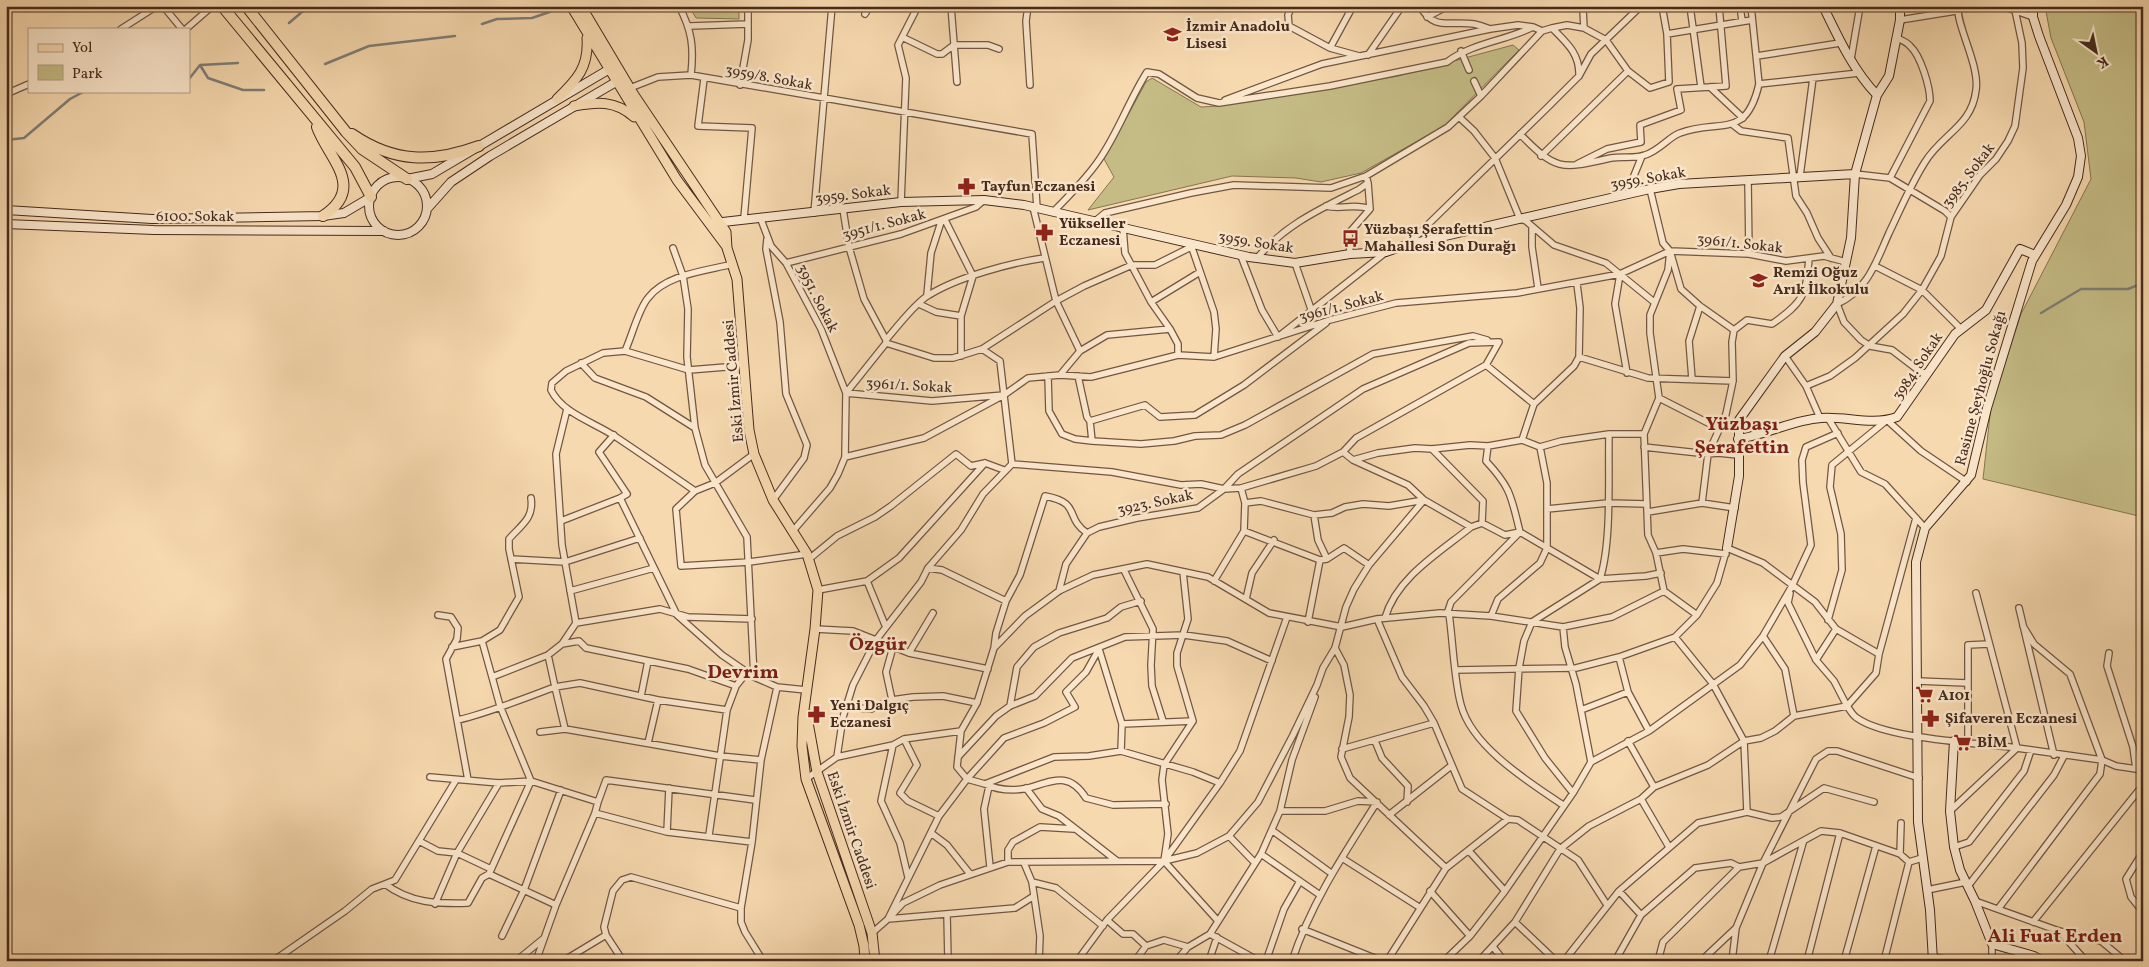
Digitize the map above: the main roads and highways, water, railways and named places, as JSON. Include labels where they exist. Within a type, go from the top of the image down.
[{"type":"highway","points":[[222,6],[355,168],[371,197]]},
{"type":"highway","points":[[246,6],[336,120],[362,149],[407,179]]},
{"type":"highway","points":[[336,120],[355,135],[376,147],[409,156],[442,157],[479,146]]},
{"type":"highway","points":[[315,121],[322,140],[339,165],[343,181],[341,193],[336,204],[323,216]]},
{"type":"main road","name":"Eski İzmir Caddesi","points":[[571,6],[587,36],[612,67]]},
{"type":"main road","name":"Eski İzmir Caddesi","points":[[581,6],[642,124],[677,180],[727,248],[733,264],[737,279],[749,430],[754,454],[772,500],[808,556],[818,590],[815,629],[804,707],[802,746],[806,780],[859,925],[865,961]]},
{"type":"main road","points":[[557,99],[575,82],[584,68],[588,53],[587,36]]},
{"type":"main road","name":"Eski İzmir Caddesi","points":[[619,79],[630,88],[720,222],[726,232],[727,248]]},
{"type":"main road","points":[[574,106],[597,102],[611,104],[628,111],[642,124]]},
{"type":"main road","name":"Eski İzmir Caddesi","points":[[804,707],[817,772],[872,933],[874,961]]},
{"type":"waterway","points":[[289,23],[309,6]]},
{"type":"waterway","points":[[482,24],[497,19],[532,18],[567,6]]},
{"type":"waterway","points":[[325,64],[369,46],[455,36]]},
{"type":"waterway","points":[[190,78],[200,65],[238,63]]},
{"type":"waterway","points":[[200,65],[208,78],[243,90],[264,90]]},
{"type":"waterway","points":[[6,140],[24,138],[70,99],[83,92]]},
{"type":"waterway","points":[[2041,313],[2081,289],[2128,289],[2143,283]]},
{"type":"place","name":"İzmir Anadolu Lisesi","points":[[1172,35]]},
{"type":"place","name":"Tayfun Eczanesi","points":[[967,186]]},
{"type":"place","name":"Yükseller Eczanesi","points":[[1045,232]]},
{"type":"place","name":"Yüzbaşı Şerafettin Mahallesi Son Durağı","points":[[1350,238]]},
{"type":"place","name":"Remzi Oğuz Arık İlkokulu","points":[[1759,281]]},
{"type":"place","name":"A101","points":[[1924,695]]},
{"type":"place","name":"Yeni Dalgıç Eczanesi","points":[[816,714]]},
{"type":"place","name":"Şifaveren Eczanesi","points":[[1931,718]]},
{"type":"place","name":"BİM","points":[[1963,742]]},
{"type":"district","name":"Yüzbaşı Şerafettin","points":[[1742,434]]},
{"type":"district","name":"Özgür","points":[[878,643]]},
{"type":"district","name":"Devrim","points":[[743,671]]},
{"type":"district","name":"Ali Fuat Erden","points":[[2055,935]]}]
